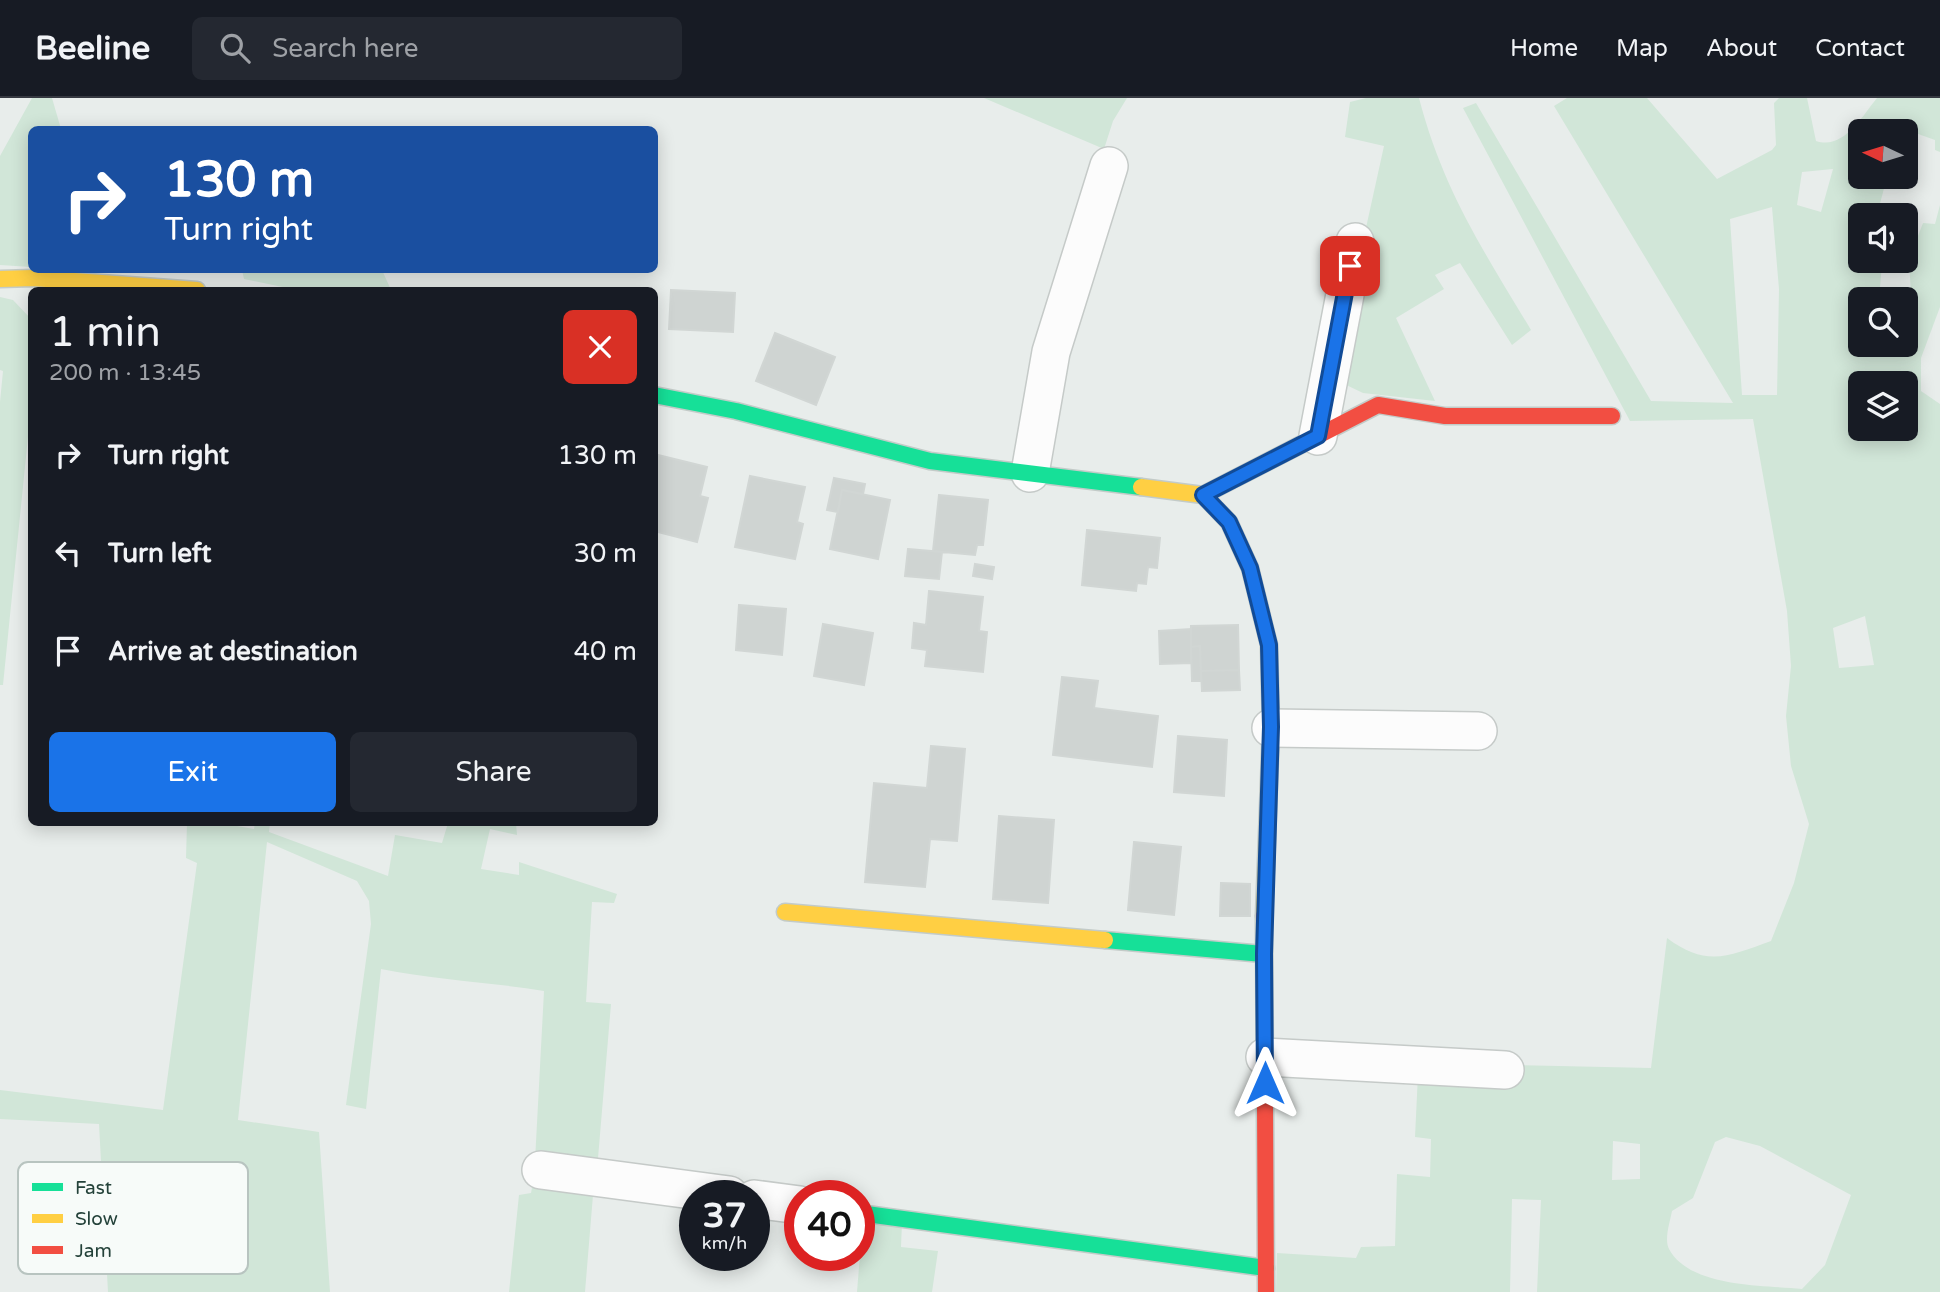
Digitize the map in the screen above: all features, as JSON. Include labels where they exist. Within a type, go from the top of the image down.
[{"type":"street","points":[[1030,472],[1051,352],[1109,166]]},
{"type":"street","points":[[1318,436],[1354,242]]},
{"type":"street","points":[[24,283],[123,287]]},
{"type":"street","points":[[658,396],[736,411],[930,461],[1203,495],[1378,405],[1445,416],[1612,416]]},
{"type":"street","points":[[1203,495],[1229,522],[1250,568],[1269,645],[1271,727],[1264,954],[1266,1292]]},
{"type":"street","points":[[1271,727],[1478,731]]},
{"type":"street","points":[[785,912],[1264,954]]},
{"type":"street","points":[[1265,1057],[1505,1070]]},
{"type":"street","points":[[541,1170],[679,1188]]},
{"type":"street","points":[[875,1215],[1266,1268]]},
{"type":"green space","points":[[32,98],[52,98],[60,126],[28,126],[28,267],[0,265],[0,156]]},
{"type":"green space","points":[[984,98],[1127,98],[1113,121],[1104,149]]},
{"type":"green space","points":[[1366,98],[1419,98],[1452,191],[1531,330],[1512,345],[1460,263],[1435,275],[1444,289],[1396,318],[1435,401],[1363,393],[1340,382],[1338,355],[1384,146],[1345,137],[1350,102]]},
{"type":"green space","points":[[1567,98],[1647,98],[1717,179],[1772,150],[1776,145],[1774,103],[1779,98],[1807,98],[1816,141],[1835,141],[1848,133],[1848,189],[1884,189],[1880,203],[1848,203],[1848,273],[1881,273],[1880,287],[1848,287],[1848,357],[1918,357],[1918,287],[1911,287],[1910,273],[1918,273],[1918,236],[1923,223],[1935,224],[1940,205],[1940,307],[1921,358],[1921,391],[1940,404],[1940,1292],[1537,1292],[1541,1200],[1512,1199],[1510,1292],[1276,1292],[1277,1253],[1356,1258],[1361,1247],[1395,1246],[1397,1174],[1430,1177],[1431,1139],[1415,1137],[1418,1074],[1516,1065],[1651,1068],[1667,938],[1694,953],[1706,956],[1730,955],[1771,941],[1794,883],[1809,824],[1791,766],[1786,716],[1791,666],[1787,611],[1753,419],[1630,421],[1463,108],[1476,103],[1651,401],[1733,403],[1554,106]],"holes":[[[1833,169],[1821,212],[1797,205],[1802,172]],[[1772,207],[1779,289],[1777,395],[1742,395],[1730,219]],[[1865,616],[1874,665],[1839,668],[1833,628]],[[1726,1137],[1760,1146],[1851,1195],[1825,1265],[1802,1289],[1749,1285],[1710,1278],[1679,1262],[1669,1249],[1667,1235],[1672,1211],[1693,1198],[1715,1142]],[[1613,1141],[1640,1144],[1640,1179],[1612,1180]]]},
{"type":"green space","points":[[1877,98],[1940,98],[1940,152],[1935,150],[1935,140],[1918,134],[1918,119],[1860,119]]},
{"type":"green space","points":[[243,273],[383,273],[390,287],[283,287],[244,279]]},
{"type":"green space","points":[[0,297],[13,300],[28,316],[28,437],[3,685],[0,685],[0,402],[3,371],[0,370]]},
{"type":"green space","points":[[187,826],[237,826],[254,829],[254,826],[270,826],[269,832],[388,876],[395,835],[442,843],[447,826],[516,826],[517,835],[490,829],[481,869],[519,875],[519,862],[617,894],[614,903],[592,902],[586,1002],[611,1004],[597,1170],[535,1161],[544,991],[381,969],[366,1109],[346,1105],[371,924],[369,901],[357,881],[267,842],[238,1120],[319,1132],[330,1292],[108,1292],[107,1274],[248,1274],[248,1162],[101,1162],[99,1124],[0,1119],[0,1090],[163,1110],[197,863],[186,858]]},
{"type":"green space","points":[[534,1177],[594,1183],[585,1292],[509,1292],[519,1195],[531,1193]]},
{"type":"green space","points":[[875,1219],[902,1222],[901,1247],[938,1251],[932,1292],[857,1292],[859,1271],[875,1271]]},
{"type":"building","points":[[671,290],[735,293],[733,332],[669,329]]},
{"type":"building","points":[[775,333],[835,357],[816,405],[756,381]]},
{"type":"building","points":[[658,455],[707,467],[700,496],[708,498],[697,542],[658,532]]},
{"type":"building","points":[[750,476],[805,487],[797,522],[803,524],[795,559],[735,547]]},
{"type":"building","points":[[834,478],[865,484],[863,494],[842,490],[838,512],[827,510]]},
{"type":"building","points":[[842,490],[890,500],[878,559],[830,549]]},
{"type":"building","points":[[939,495],[988,500],[983,545],[977,545],[975,555],[933,551]]},
{"type":"building","points":[[1087,530],[1160,538],[1157,568],[1148,567],[1146,584],[1137,583],[1136,591],[1082,585]]},
{"type":"building","points":[[908,549],[942,552],[939,579],[905,576]]},
{"type":"building","points":[[975,564],[994,567],[992,579],[973,576]]},
{"type":"building","points":[[929,591],[983,597],[979,631],[987,632],[983,672],[925,666],[927,650],[912,648],[914,623],[926,625]]},
{"type":"building","points":[[739,605],[786,609],[782,655],[736,650]]},
{"type":"building","points":[[823,624],[873,633],[864,685],[814,676]]},
{"type":"building","points":[[1238,625],[1239,670],[1201,671],[1200,646],[1191,647],[1191,626]]},
{"type":"building","points":[[1191,629],[1191,663],[1160,664],[1159,631]]},
{"type":"building","points":[[1200,646],[1201,681],[1192,681],[1191,647]]},
{"type":"building","points":[[1239,670],[1240,690],[1202,691],[1201,671]]},
{"type":"building","points":[[1062,677],[1098,681],[1094,708],[1158,716],[1152,767],[1053,755]]},
{"type":"building","points":[[1178,736],[1227,740],[1224,796],[1174,792]]},
{"type":"building","points":[[931,746],[965,749],[957,841],[930,839],[925,887],[865,882],[874,783],[927,788]]},
{"type":"building","points":[[999,816],[1054,820],[1048,903],[993,899]]},
{"type":"building","points":[[1134,842],[1181,847],[1174,915],[1128,910]]},
{"type":"building","points":[[1221,883],[1250,884],[1250,916],[1220,916]]},
{"type":"traffic: fast","points":[[658,396],[736,411],[930,461],[1141,487]]},
{"type":"traffic: fast","points":[[1105,940],[1263,954]]},
{"type":"traffic: fast","points":[[875,1215],[1266,1268]]},
{"type":"traffic: slow","points":[[0,279],[33,278],[156,287]]},
{"type":"traffic: slow","points":[[1141,487],[1203,495],[1229,522],[1250,568],[1269,645],[1271,728],[1264,916]]},
{"type":"traffic: slow","points":[[785,912],[1105,940]]},
{"type":"traffic: jam","points":[[1203,495],[1378,405],[1445,416],[1612,416]]},
{"type":"traffic: jam","points":[[1264,916],[1266,1292]]},
{"type":"route","points":[[1265,1083],[1264,954],[1271,727],[1269,645],[1250,568],[1229,522],[1203,495],[1318,436],[1350,266]]}]
